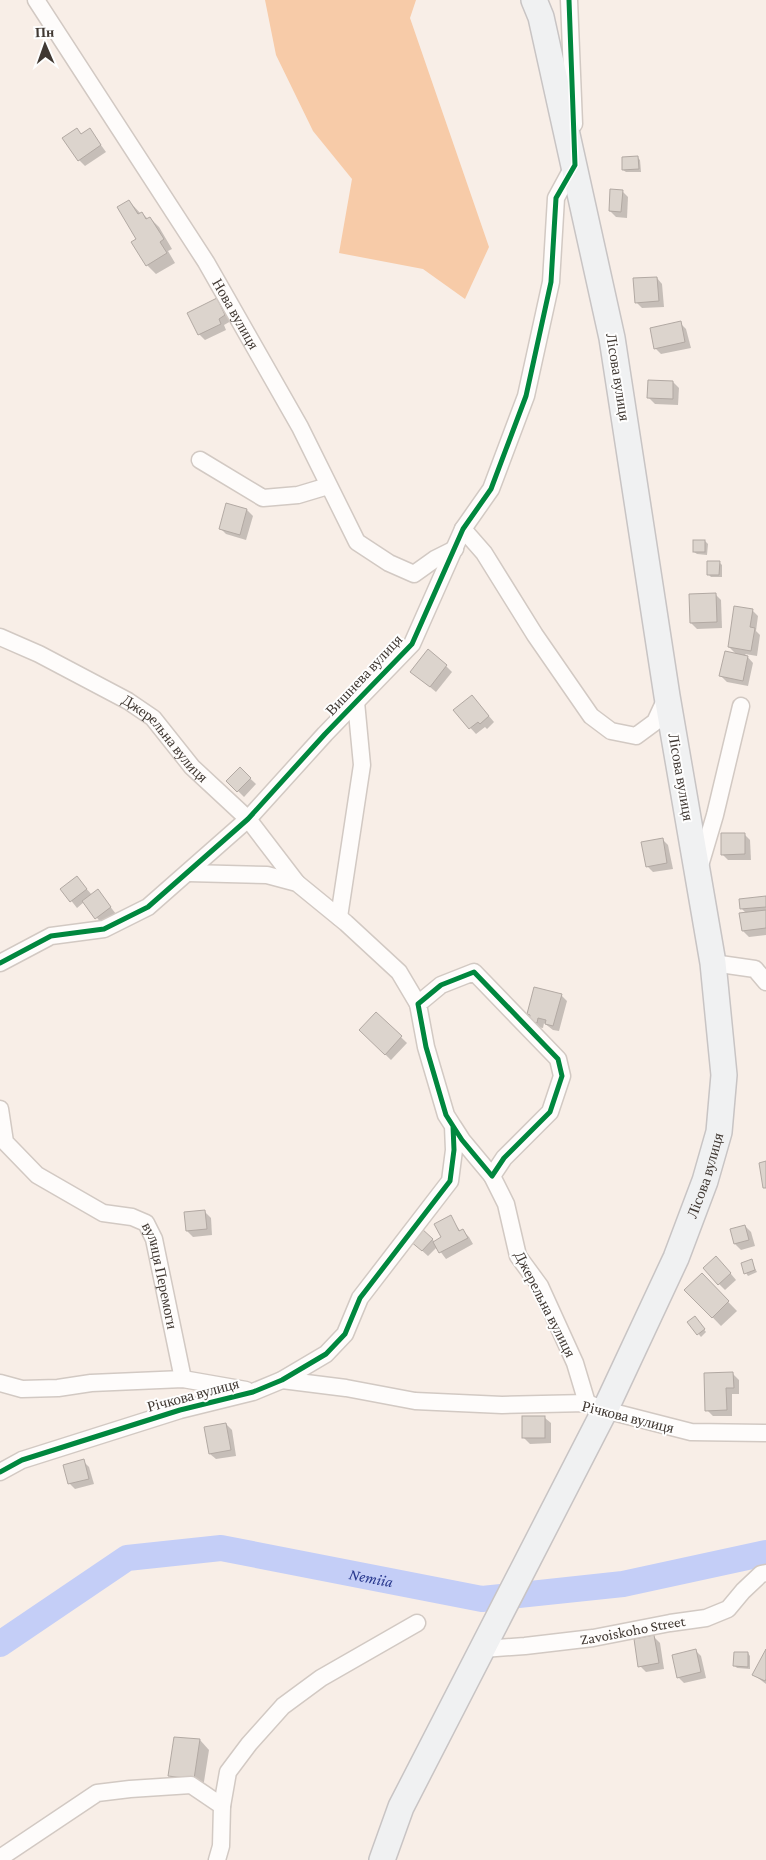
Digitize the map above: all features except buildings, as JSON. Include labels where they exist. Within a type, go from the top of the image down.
[{"type":"highway","name":"Лісова вулиця","points":[[382,1860],[401,1807],[544,1527],[596,1406],[676,1258],[706,1181],[719,1132],[724,1075],[713,963],[667,696],[612,338],[541,17],[534,0]]},
{"type":"street","name":"Нова вулиця","points":[[36,0],[206,262],[300,426],[357,542],[389,563],[414,574],[435,559],[455,549]]},
{"type":"street","points":[[569,0],[575,165]]},
{"type":"street","name":"Вишнева вулиця","points":[[0,963],[52,936],[104,929],[148,907],[248,819],[412,644],[463,529],[491,489],[526,396],[551,282],[556,198],[575,165]]},
{"type":"street","points":[[200,460],[263,498],[298,495],[328,486]]},
{"type":"street","points":[[463,529],[484,553],[535,635],[591,716],[611,732],[636,736],[655,722],[667,696]]},
{"type":"street","name":"Джерельна вулиця","points":[[0,637],[39,654],[128,700],[153,718],[192,767],[248,819],[297,883],[339,917],[399,972],[418,1004],[426,1047],[446,1115],[462,1140],[492,1176],[506,1204],[518,1256],[540,1286],[596,1406]]},
{"type":"street","points":[[339,917],[362,765],[356,702]]},
{"type":"street","points":[[698,874],[715,815],[741,706]]},
{"type":"street","name":"Джерельна вулиця","points":[[188,873],[267,875],[297,883]]},
{"type":"street","points":[[713,963],[755,969],[766,982]]},
{"type":"street","points":[[418,1004],[441,985],[474,972],[558,1060],[562,1076],[550,1112],[504,1158],[492,1176]]},
{"type":"street","name":"вулиця Перемоги","points":[[0,1109],[5,1142],[37,1175],[102,1212],[132,1217],[146,1223],[154,1239],[183,1379]]},
{"type":"street","name":"Джерельна вулиця","points":[[360,1298],[450,1181],[454,1150],[453,1126]]},
{"type":"street","name":"Річкова вулиця","points":[[0,1472],[22,1460],[180,1410],[253,1392],[282,1380],[326,1354],[345,1334],[360,1298]]},
{"type":"street","points":[[0,1383],[22,1389],[58,1388],[91,1383],[183,1379],[253,1392]]},
{"type":"street","name":"Річкова вулиця","points":[[282,1380],[346,1388],[415,1401],[596,1406],[691,1432],[766,1433]]},
{"type":"street","name":"Zavoiskoho Street","points":[[483,1648],[525,1646],[593,1638],[706,1618],[728,1609],[761,1574],[766,1573]]},
{"type":"street","points":[[217,1860],[221,1846],[222,1806],[228,1772],[249,1744],[283,1706],[321,1678],[417,1623]]},
{"type":"street","points":[[0,1858],[97,1793],[191,1784],[222,1806]]},
{"type":"shaded area","points":[[265,0],[416,0],[410,18],[489,247],[465,299],[423,269],[339,253],[352,179],[313,131],[276,55]]},
{"type":"waterway","name":"Nemiia","points":[[0,1644],[127,1558],[221,1548],[482,1599],[623,1584],[766,1553]]},
{"type":"cycle path","points":[[0,963],[51,936],[104,929],[148,907],[248,819],[325,734],[412,644],[463,529],[491,489],[526,396],[551,282],[556,198],[575,165],[569,0]]},
{"type":"cycle path","points":[[0,1472],[22,1460],[180,1410],[253,1392],[282,1380],[326,1354],[345,1334],[360,1298],[450,1181],[454,1150],[453,1126],[446,1115],[426,1047],[418,1004],[441,985],[474,972],[558,1059],[562,1076],[550,1112],[504,1158],[492,1176],[462,1140],[453,1126]]}]
